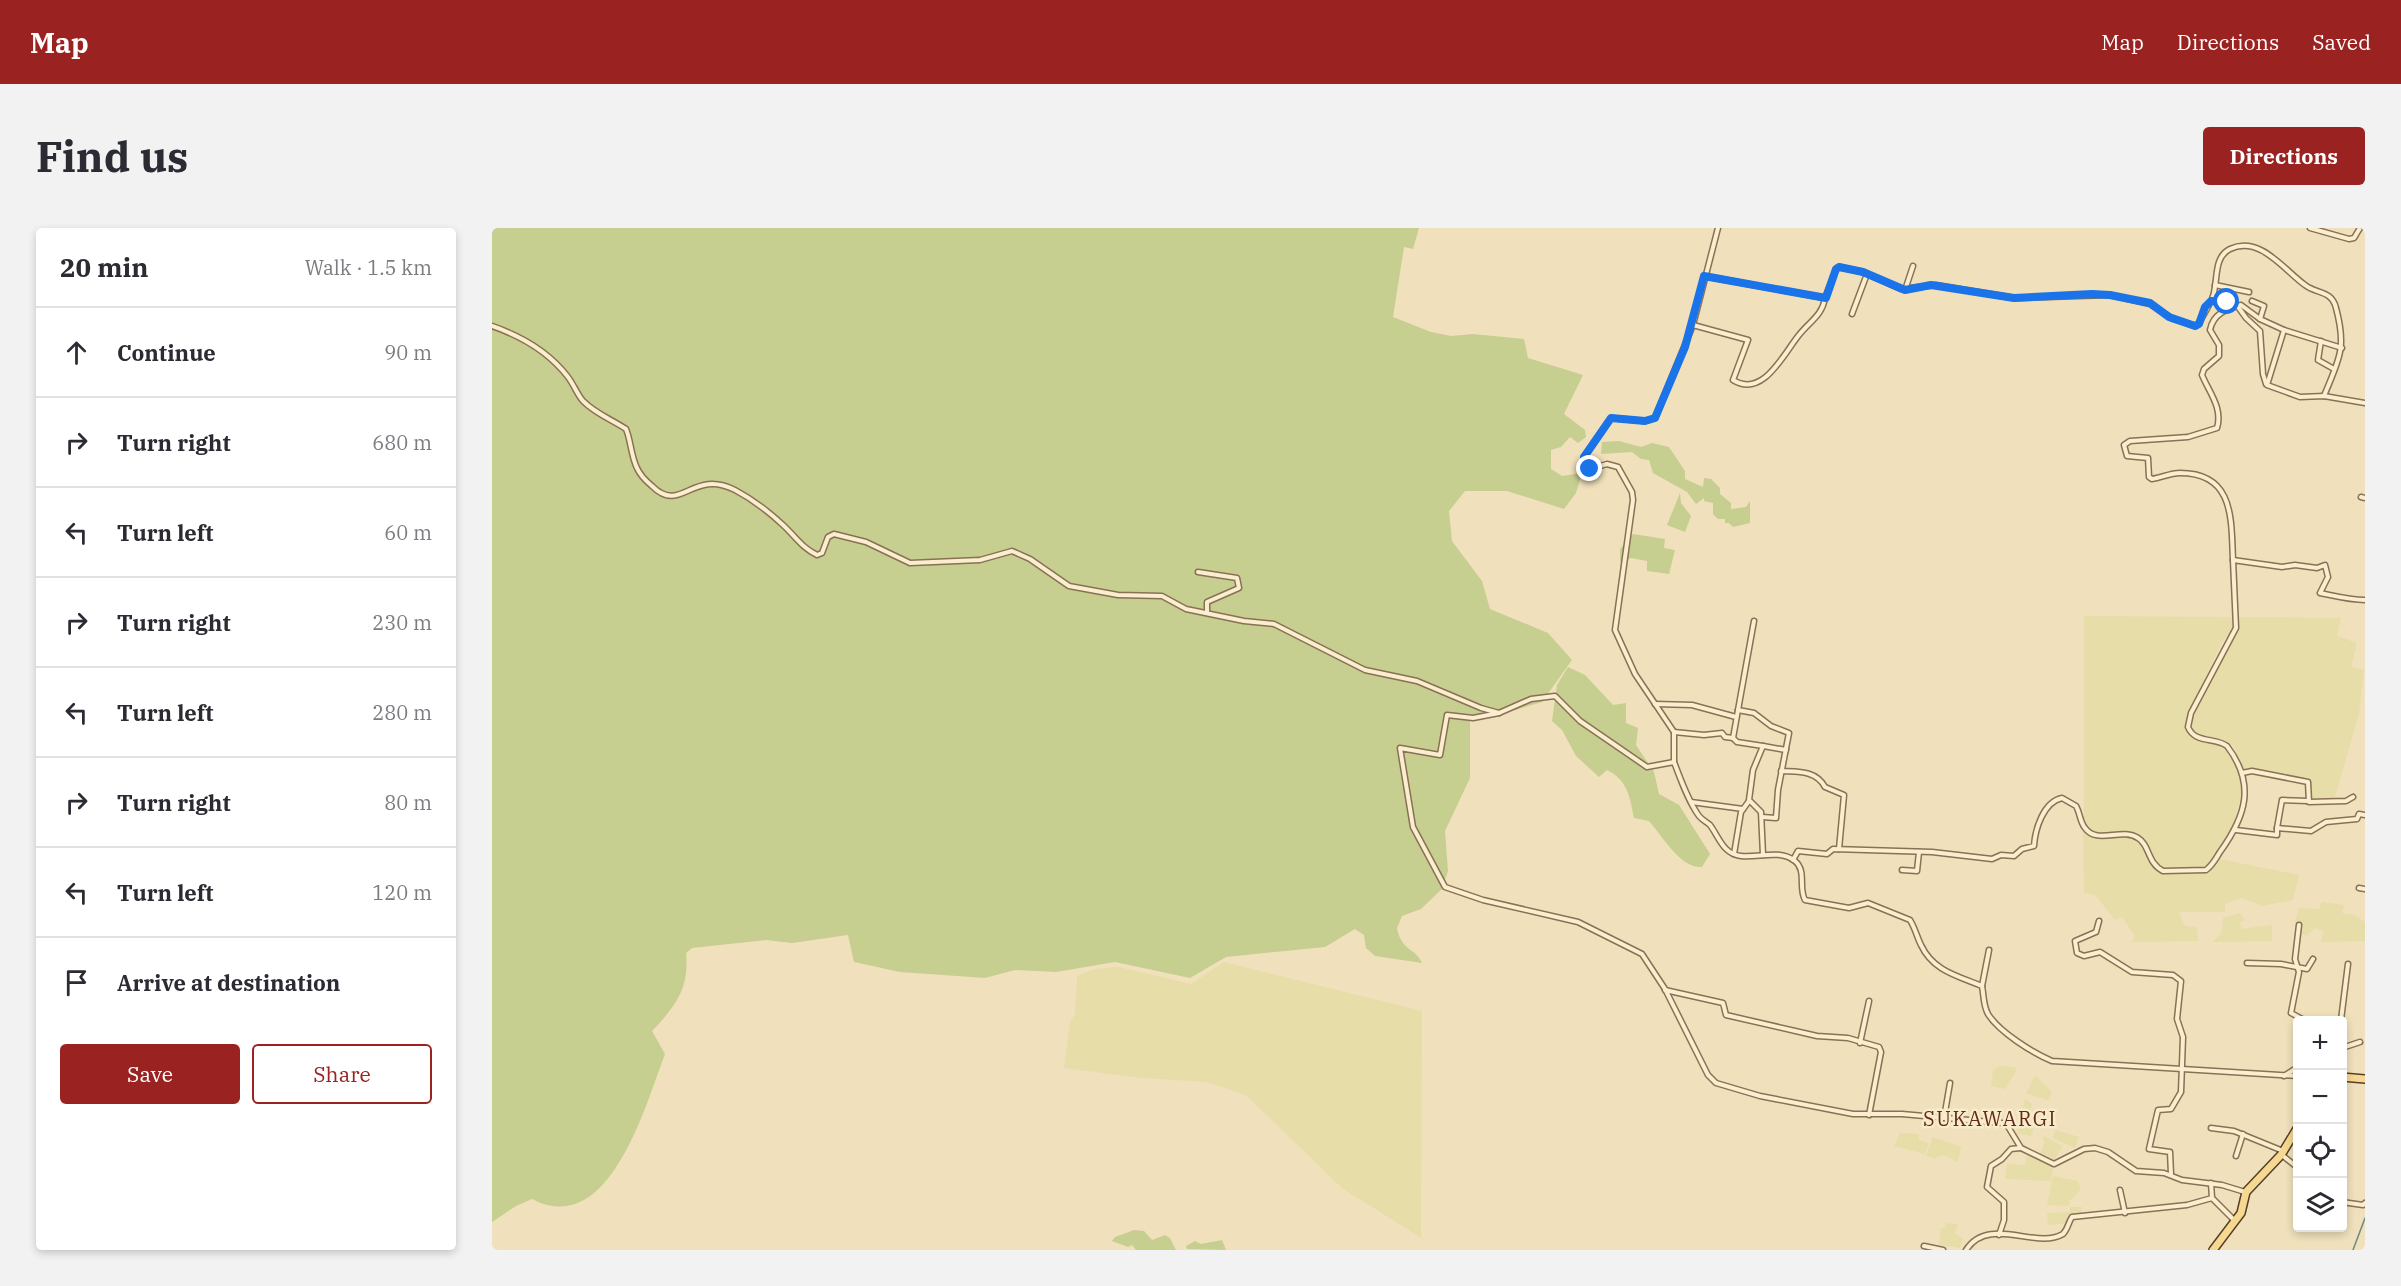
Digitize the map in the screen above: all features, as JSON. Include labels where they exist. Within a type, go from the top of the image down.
[{"type":"main road","points":[[2347,1077],[2365,1079]]},
{"type":"main road","points":[[2213,1250],[2241,1213],[2246,1192],[2282,1153],[2293,1135]]},
{"type":"street","points":[[1718,228],[1693,324],[1655,418],[1645,421],[1611,418],[1584,457],[1585,465],[1590,469],[1607,464],[1618,467],[1633,492],[1615,630],[1632,669],[1674,732],[1674,762],[1700,818],[1710,826],[1718,841],[1734,854],[1779,855],[1793,860],[1800,868],[1801,894],[1805,900],[1849,908],[1868,903],[1910,920],[1922,948],[1934,963],[1944,972],[1982,986]]},
{"type":"street","points":[[2310,228],[2349,239],[2354,238],[2360,228]]},
{"type":"street","points":[[1693,324],[1748,340],[1733,380],[1753,385],[1778,367],[1785,352],[1806,326],[1821,314],[1837,267],[1867,274],[1905,290],[1936,285],[2014,298],[2100,294],[2150,303],[2169,317],[2195,326],[2199,324],[2205,307],[2211,301],[2219,262],[2223,254],[2239,247],[2259,249],[2306,286],[2329,296],[2336,307],[2342,348],[2324,396]]},
{"type":"street","points":[[1905,290],[1913,266]]},
{"type":"street","points":[[1852,314],[1867,274]]},
{"type":"street","points":[[1704,276],[1826,298]]},
{"type":"street","points":[[2215,285],[2249,292]]},
{"type":"street","points":[[2211,301],[2242,306],[2260,319],[2284,330],[2342,348]]},
{"type":"street","points":[[2252,301],[2264,306],[2260,319]]},
{"type":"street","points":[[2238,306],[2246,318],[2260,331],[2263,374],[2267,385]]},
{"type":"street","points":[[1793,860],[1798,851],[1827,854],[1839,849],[1919,852],[1992,859],[2001,855],[2014,856],[2022,849],[2034,846],[2037,826],[2052,801],[2061,798],[2076,806],[2085,829],[2094,835],[2120,833],[2138,837],[2149,859],[2163,871],[2206,870],[2236,830],[2245,788],[2242,772],[2223,743],[2198,737],[2188,727],[2191,713],[2236,628],[2229,506],[2224,494],[2216,484],[2182,473],[2149,477],[2148,458],[2127,456],[2124,445],[2130,441],[2188,437],[2217,428],[2219,418],[2216,402],[2202,375],[2207,366],[2216,361],[2220,352],[2210,328],[2219,313],[2238,306]]},
{"type":"street","points":[[492,326],[526,340],[568,376],[580,397],[590,408],[626,429],[638,471],[657,490],[667,497],[678,496],[698,485],[721,484],[755,502],[784,526],[802,546],[817,555],[822,553],[828,537],[834,534],[866,542],[910,563],[980,560],[1012,551],[1030,559],[1069,586],[1118,595],[1162,596],[1186,609],[1245,621],[1274,624],[1365,670],[1417,681],[1481,708],[1499,713]]},
{"type":"street","points":[[2267,385],[2284,330]]},
{"type":"street","points":[[2321,341],[2318,360],[2334,369]]},
{"type":"street","points":[[2267,385],[2300,397],[2324,396],[2365,403]]},
{"type":"street","points":[[2233,560],[2282,567],[2295,565],[2317,568],[2325,565],[2328,578],[2320,593],[2346,596],[2350,600],[2365,600]]},
{"type":"street","points":[[1198,572],[1237,578],[1239,582],[1239,588],[1230,594],[1207,602],[1207,612]]},
{"type":"street","points":[[1732,738],[1754,621]]},
{"type":"street","points":[[1674,762],[1647,767],[1575,717],[1563,701],[1555,696],[1531,699],[1499,713],[1473,718],[1447,715],[1440,755],[1400,748],[1413,827],[1445,887],[1483,900],[1578,922],[1642,954],[1665,990],[1708,1075],[1716,1083],[1760,1096],[1869,1115],[1902,1114],[2002,1123],[2007,1125],[2021,1148]]},
{"type":"street","points":[[1655,704],[1687,704],[1736,717]]},
{"type":"street","points":[[1738,710],[1754,713],[1771,726],[1789,732],[1781,771],[1776,818],[1762,817]]},
{"type":"street","points":[[1674,732],[1704,735],[1722,733],[1725,737],[1737,742],[1786,750]]},
{"type":"street","points":[[1734,854],[1743,809],[1749,801],[1753,770],[1762,746]]},
{"type":"street","points":[[1781,771],[1807,772],[1822,782],[1825,787],[1844,795],[1839,849]]},
{"type":"street","points":[[2242,772],[2252,771],[2308,782],[2308,801]]},
{"type":"street","points":[[2236,830],[2277,835],[2282,800],[2346,801],[2353,797]]},
{"type":"street","points":[[1691,801],[1743,809]]},
{"type":"street","points":[[1749,801],[1761,811],[1763,855]]},
{"type":"street","points":[[2277,828],[2290,831],[2314,831],[2323,822],[2356,819],[2358,814],[2365,815]]},
{"type":"street","points":[[1902,870],[1917,871],[1919,852]]},
{"type":"street","points":[[2359,888],[2365,889]]},
{"type":"street","points":[[2099,921],[2096,932],[2075,941],[2078,953],[2084,956],[2100,952],[2132,972],[2169,974],[2180,979],[2177,1019],[2183,1037],[2180,1095],[2169,1110],[2158,1110],[2149,1143],[2149,1151],[2170,1152],[2171,1174]]},
{"type":"street","points":[[2297,1016],[2291,1013],[2299,969],[2295,959],[2299,925]]},
{"type":"street","points":[[1989,950],[1982,986],[1983,1002],[1992,1019],[2037,1055],[2052,1061],[2293,1076]]},
{"type":"street","points":[[2247,963],[2281,964],[2307,969],[2313,958]]},
{"type":"street","points":[[2343,1016],[2348,964]]},
{"type":"street","points":[[1665,990],[1723,1003],[1726,1015],[1817,1036],[1845,1038],[1878,1047],[1881,1050],[1869,1115]]},
{"type":"street","points":[[1860,1042],[1869,1001]]},
{"type":"street","points":[[2347,1047],[2360,1042]]},
{"type":"street","points":[[2283,1076],[2293,1070]]},
{"type":"street","points":[[1944,1118],[1950,1083]]},
{"type":"street","points":[[2211,1128],[2243,1134],[2282,1153],[2293,1163]]},
{"type":"street","points":[[2236,1156],[2243,1134]]},
{"type":"street","points":[[1999,1235],[2005,1206],[2002,1199],[1987,1186],[1990,1169],[2011,1149],[2021,1148],[2057,1164],[2074,1153],[2095,1148],[2108,1152],[2136,1171],[2171,1174],[2198,1183],[2211,1183],[2246,1192]]},
{"type":"street","points":[[2211,1183],[2212,1198],[2235,1221]]},
{"type":"street","points":[[2120,1190],[2125,1213]]},
{"type":"street","points":[[1966,1250],[1976,1241],[1999,1235],[2048,1242],[2063,1234],[2072,1218],[2125,1213],[2160,1206],[2187,1205],[2212,1198]]},
{"type":"street","points":[[2347,1203],[2363,1205],[2365,1203]]},
{"type":"street","points":[[1924,1246],[1943,1250]]},
{"type":"shaded area","points":[[2084,616],[2233,617],[2233,628],[2221,644],[2187,717],[2187,730],[2194,737],[2225,749],[2240,774],[2242,792],[2231,834],[2207,867],[2162,868],[2151,857],[2145,840],[2139,836],[2120,831],[2094,834],[2084,823]]},
{"type":"shaded area","points":[[2238,617],[2341,618],[2337,636],[2357,643],[2351,667],[2364,670],[2359,714],[2334,800],[2309,800],[2310,779],[2244,771],[2233,746],[2194,732],[2191,719],[2207,691],[2221,655],[2238,629]]},
{"type":"shaded area","points":[[2083,827],[2094,836],[2129,835],[2142,842],[2148,861],[2165,873],[2209,871],[2220,859],[2299,875],[2293,900],[2262,906],[2242,898],[2225,904],[2225,912],[2179,912],[2184,925],[2197,928],[2198,941],[2132,942],[2135,936],[2122,917],[2115,920],[2095,895],[2084,893]]},
{"type":"shaded area","points":[[2322,902],[2344,905],[2342,913],[2355,915],[2365,922],[2365,941],[2321,942],[2324,931],[2314,928],[2307,936],[2300,933],[2301,924],[2295,922],[2299,908],[2319,909]]},
{"type":"shaded area","points":[[2240,913],[2245,920],[2240,922],[2241,929],[2272,925],[2272,941],[2212,942],[2221,934],[2223,918]]},
{"type":"shaded area","points":[[1224,962],[1422,1011],[1421,1238],[1342,1188],[1246,1095],[1207,1082],[1142,1078],[1064,1068],[1070,1022],[1075,1014],[1077,976],[1094,969],[1119,967],[1191,984]]},
{"type":"shaded area","points":[[2000,1066],[2015,1067],[2016,1071],[2005,1089],[1991,1086],[1993,1070]]},
{"type":"shaded area","points":[[2035,1075],[2052,1092],[2048,1100],[2026,1093]]},
{"type":"shaded area","points":[[2025,1099],[2032,1104],[2027,1124],[2034,1128],[2031,1136],[2017,1134]]},
{"type":"shaded area","points":[[2056,1130],[2079,1137],[2075,1148],[2052,1138]]},
{"type":"shaded area","points":[[1900,1133],[1919,1134],[1919,1140],[1929,1143],[1925,1154],[1894,1146]]},
{"type":"shaded area","points":[[2044,1136],[2063,1146],[2055,1159],[2040,1153],[2045,1142]]},
{"type":"shaded area","points":[[1933,1137],[1961,1147],[1958,1162],[1943,1155],[1934,1159],[1926,1155]]},
{"type":"shaded area","points":[[2027,1154],[2054,1164],[2051,1181],[2005,1179],[2007,1164],[2025,1165]]},
{"type":"shaded area","points":[[2053,1176],[2078,1181],[2081,1189],[2069,1201],[2069,1206],[2047,1205]]},
{"type":"shaded area","points":[[2070,1207],[2082,1207],[2081,1217],[2070,1216],[2068,1223],[2048,1225],[2047,1213],[2070,1212]]},
{"type":"shaded area","points":[[1947,1223],[1958,1224],[1955,1234],[1963,1238],[1960,1248],[1939,1245],[1941,1228],[1944,1228]]},
{"type":"green space","points":[[492,228],[1419,228],[1413,249],[1404,247],[1393,317],[1431,332],[1451,336],[1473,334],[1524,339],[1528,358],[1583,375],[1564,414],[1585,430],[1586,437],[1578,443],[1570,437],[1561,447],[1551,450],[1551,469],[1562,476],[1582,473],[1576,493],[1564,509],[1507,491],[1465,491],[1449,511],[1452,541],[1482,581],[1490,609],[1548,633],[1572,660],[1542,702],[1515,710],[1470,717],[1470,778],[1445,831],[1448,871],[1442,889],[1421,909],[1402,916],[1397,928],[1402,941],[1422,963],[1375,956],[1366,948],[1364,935],[1355,929],[1325,947],[1226,957],[1190,978],[1115,962],[1056,972],[1015,970],[985,978],[900,972],[854,962],[848,935],[792,943],[766,940],[692,948],[686,953],[686,977],[679,996],[668,1014],[652,1031],[665,1054],[635,1132],[621,1160],[603,1184],[583,1201],[559,1207],[532,1199],[516,1206],[492,1222]]},
{"type":"green space","points":[[1619,441],[1641,447],[1652,443],[1669,447],[1685,471],[1685,479],[1703,487],[1704,478],[1711,479],[1720,488],[1720,494],[1731,503],[1731,509],[1746,507],[1750,501],[1750,523],[1733,527],[1725,523],[1725,519],[1718,519],[1713,514],[1713,503],[1704,501],[1704,498],[1696,504],[1687,492],[1653,473],[1649,460],[1641,459],[1632,452],[1601,454],[1602,442]]},
{"type":"green space","points":[[1680,493],[1681,503],[1691,516],[1685,532],[1667,525]]},
{"type":"green space","points":[[1633,534],[1665,539],[1664,548],[1675,550],[1669,574],[1647,571],[1647,561],[1631,558],[1620,562],[1620,549]]},
{"type":"green space","points":[[1568,667],[1585,675],[1613,705],[1626,703],[1626,723],[1638,728],[1636,745],[1654,772],[1659,794],[1679,805],[1710,854],[1702,867],[1694,866],[1679,857],[1649,821],[1634,818],[1627,790],[1620,779],[1607,770],[1599,777],[1576,756],[1562,730],[1552,721],[1557,685]]},
{"type":"green space","points":[[1134,1230],[1144,1231],[1152,1240],[1165,1235],[1170,1238],[1176,1250],[1136,1250],[1132,1245],[1128,1247],[1112,1241],[1115,1237]]},
{"type":"green space","points":[[1222,1240],[1226,1250],[1187,1249],[1186,1246],[1195,1241],[1201,1244]]},
{"type":"waterway","points":[[2353,1250],[2365,1218]]},
{"type":"district","name":"SUKAWARGI","points":[[1990,1118]]},
{"type":"route","points":[[1590,469],[1585,465],[1585,454],[1593,446],[1611,418],[1645,421],[1655,418],[1685,347],[1696,315],[1704,276],[1826,298],[1836,269],[1839,267],[1863,272],[1905,290],[1936,285],[2014,298],[2110,295],[2150,303],[2169,317],[2195,326],[2198,326],[2208,303],[2211,301],[2227,302]]}]
